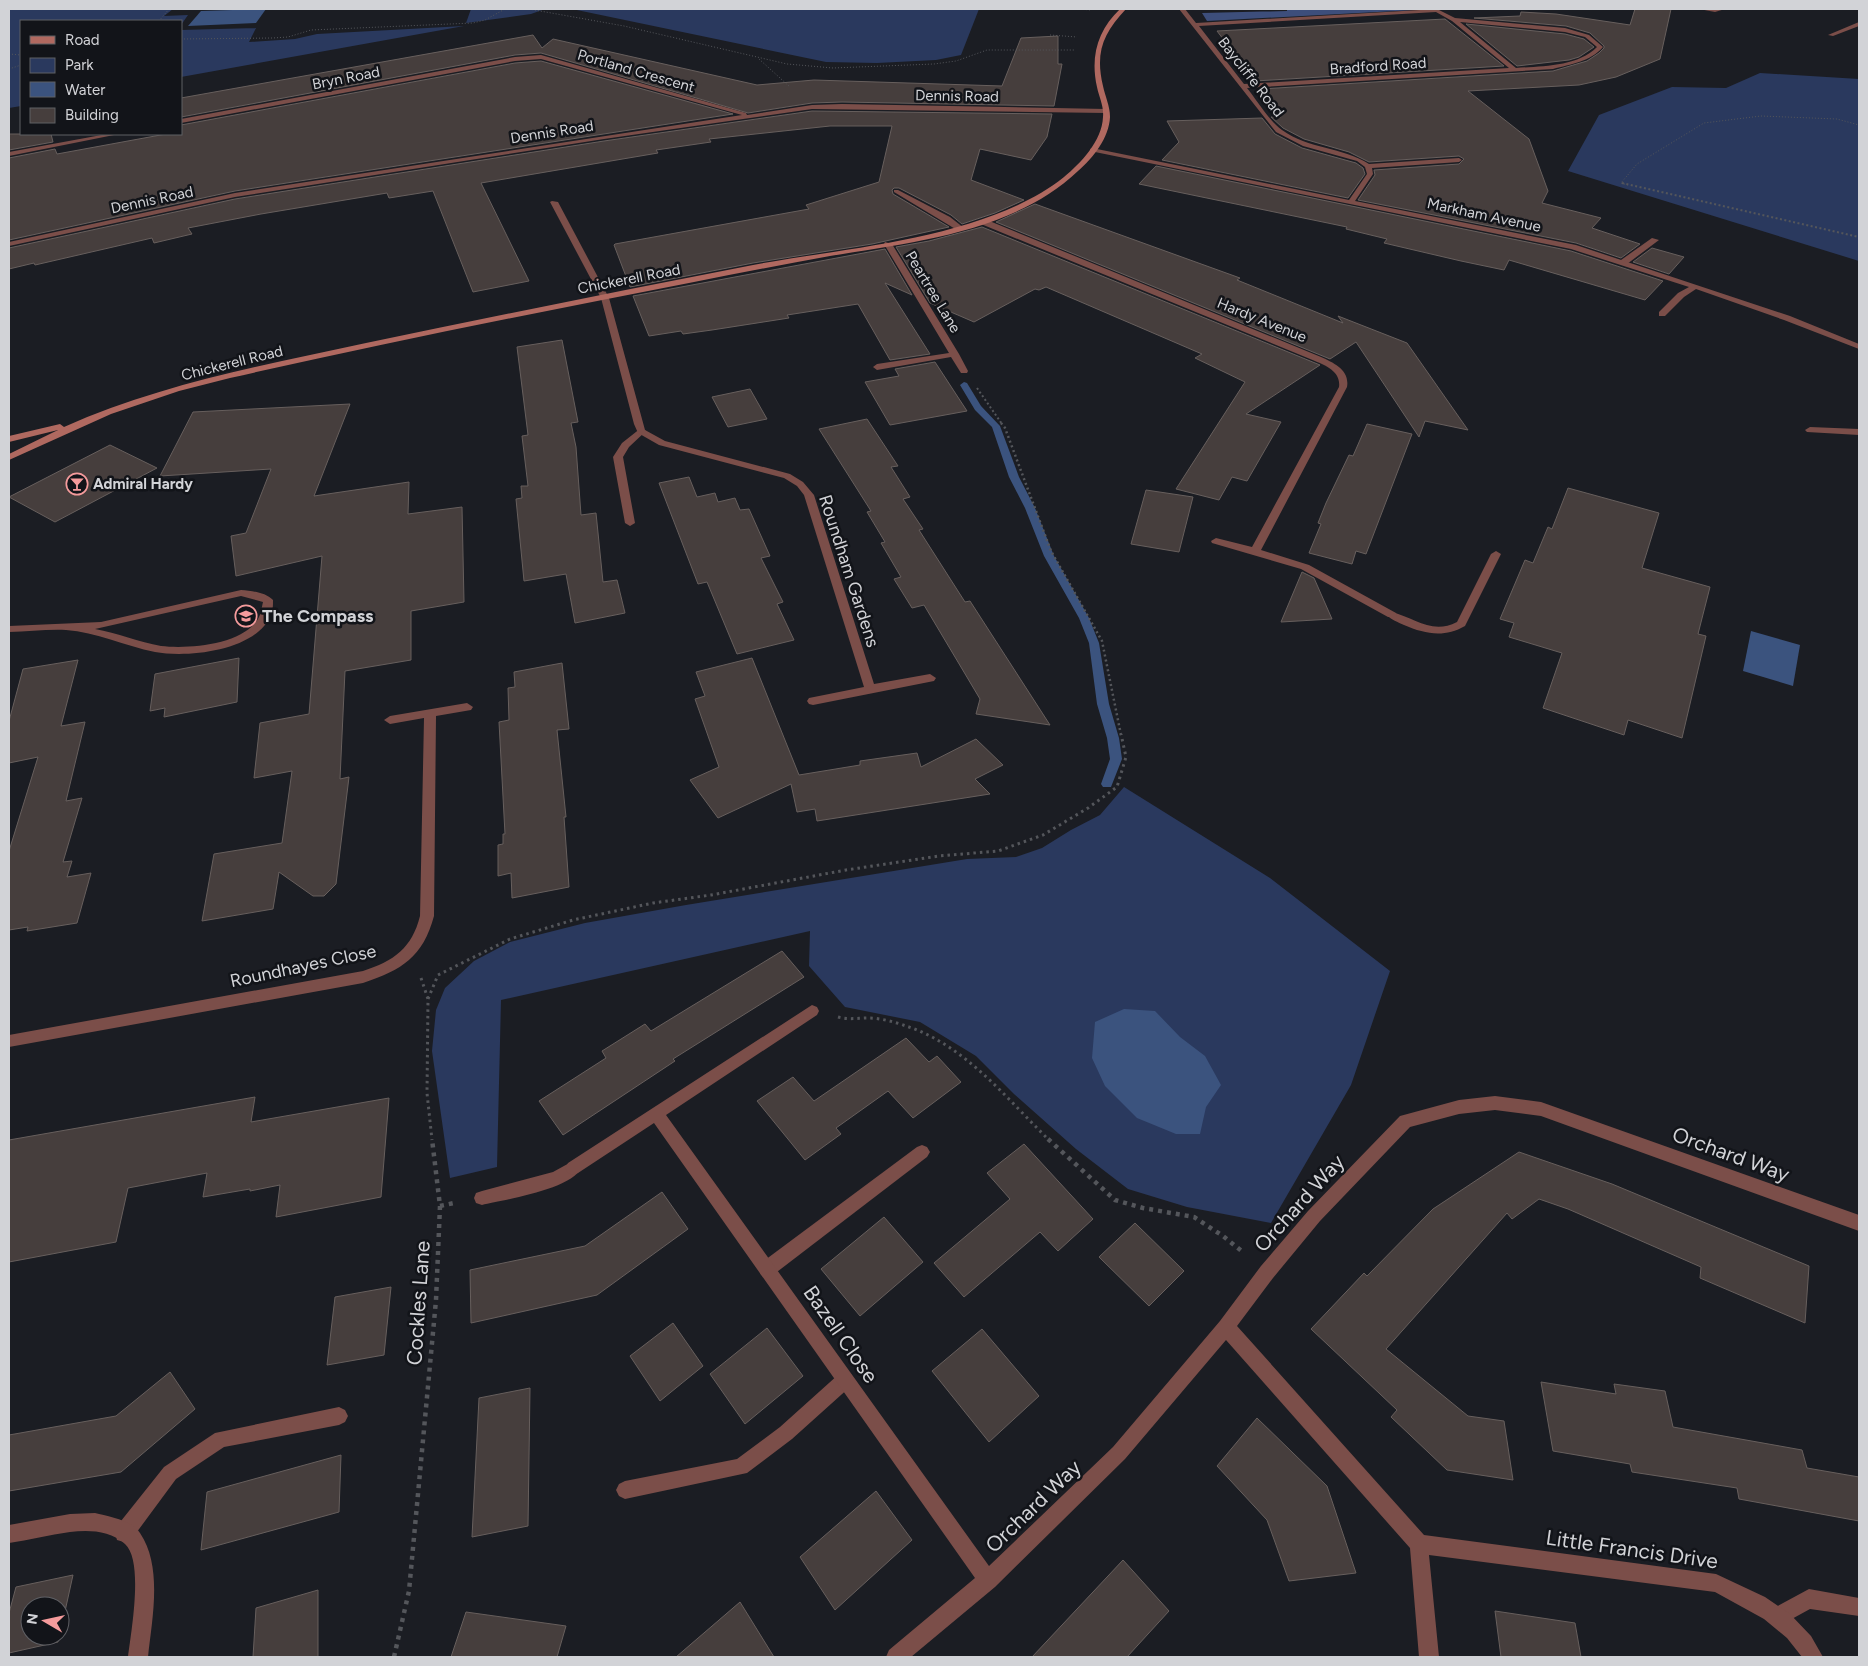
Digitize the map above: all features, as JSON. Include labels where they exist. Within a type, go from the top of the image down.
[{"type":"main road","name":"Chickerell Road","points":[[9,456],[89,420],[150,397],[265,368],[417,335],[739,270],[888,244],[984,222],[1044,193],[1074,172],[1092,150],[1106,124],[1106,111],[1097,70],[1097,50],[1102,32],[1123,9]]},
{"type":"main road","points":[[9,439],[89,420]]},
{"type":"street","name":"Baycliffe Road","points":[[1182,9],[1270,123],[1286,136],[1315,148],[1359,160],[1368,166]]},
{"type":"street","points":[[1702,9],[1722,9]]},
{"type":"street","points":[[1195,25],[1434,10]]},
{"type":"street","name":"Bradford Road","points":[[1434,10],[1454,20],[1515,70]]},
{"type":"street","name":"Bradford Road","points":[[1242,86],[1553,67],[1586,58],[1595,54],[1600,47],[1587,36],[1565,30],[1454,20]]},
{"type":"street","points":[[1831,35],[1859,24]]},
{"type":"street","name":"Portland Crescent","points":[[515,59],[541,57],[749,115]]},
{"type":"street","name":"Bryn Road","points":[[182,122],[515,59]]},
{"type":"street","name":"Dennis Road","points":[[9,244],[235,195],[749,115],[812,107],[1106,111]]},
{"type":"street","points":[[9,154],[111,135]]},
{"type":"street","name":"Markham Avenue","points":[[1092,150],[1573,247],[1624,262],[1787,318],[1859,347]]},
{"type":"street","points":[[1351,202],[1370,174],[1368,166],[1459,160]]},
{"type":"street","points":[[896,191],[948,219],[960,228]]},
{"type":"street","points":[[554,202],[605,298],[641,431],[625,445],[618,456],[630,523]]},
{"type":"street","name":"Hardy Avenue","points":[[984,222],[1318,359],[1340,372],[1344,383],[1343,387],[1255,552]]},
{"type":"street","points":[[1624,262],[1655,240]]},
{"type":"street","name":"Peartree Lane","points":[[888,244],[964,371]]},
{"type":"street","points":[[1662,314],[1681,295],[1695,286]]},
{"type":"street","name":"Peartree Lane","points":[[877,366],[955,354]]},
{"type":"street","points":[[1810,430],[1859,432]]},
{"type":"street","name":"Roundham Gardens","points":[[641,431],[662,442],[787,476],[805,489],[870,689]]},
{"type":"street","points":[[1216,541],[1305,567],[1392,615],[1424,629],[1443,631],[1454,629],[1461,624],[1496,554]]},
{"type":"street","points":[[9,629],[101,626],[241,593],[256,595],[268,600],[268,610],[264,621],[255,631],[224,645],[193,650],[170,650],[152,647],[70,628]]},
{"type":"street","points":[[813,701],[930,678]]},
{"type":"street","points":[[390,720],[467,707]]},
{"type":"street","name":"Roundhayes Close","points":[[9,1041],[363,976],[394,965],[407,955],[418,942],[424,930],[427,916],[430,713]]},
{"type":"street","points":[[482,1198],[557,1178],[812,1011]]},
{"type":"street","name":"Orchard Way","points":[[896,1657],[988,1580],[1119,1453],[1226,1327],[1267,1272],[1314,1216],[1405,1121],[1458,1107],[1495,1103],[1541,1109],[1859,1223]]},
{"type":"street","name":"Bazell Close","points":[[656,1113],[988,1580]]},
{"type":"street","points":[[768,1269],[922,1152]]},
{"type":"street","points":[[1226,1327],[1419,1544],[1429,1657]]},
{"type":"street","points":[[625,1490],[741,1467],[786,1433],[846,1380]]},
{"type":"street","points":[[124,1532],[170,1473],[221,1439],[339,1416]]},
{"type":"street","points":[[9,1534],[70,1523],[94,1522],[115,1527],[133,1538],[141,1558],[146,1582],[138,1657]]},
{"type":"street","name":"Little Francis Drive","points":[[1419,1544],[1716,1583],[1751,1599],[1779,1616],[1807,1647],[1813,1657]]},
{"type":"street","points":[[1779,1616],[1809,1599],[1859,1607]]},
{"type":"path","points":[[160,20],[169,9]]},
{"type":"path","points":[[182,38],[273,38],[288,37],[311,30],[473,23],[485,20],[505,9]]},
{"type":"path","points":[[529,9],[624,26],[786,64],[833,68],[934,64],[956,61],[987,50],[1097,50]]},
{"type":"path","points":[[759,58],[812,107]]},
{"type":"path","points":[[1859,125],[1837,120],[1762,116],[1704,123],[1637,164],[1621,183],[1859,236]]},
{"type":"path","points":[[428,999],[438,976],[510,939],[544,928],[652,903],[711,895],[939,856],[998,851],[1042,835],[1088,808],[1116,787],[1126,757],[1102,641],[1051,551],[1005,428],[964,371]]},
{"type":"path","name":"Cockles Lane","points":[[394,1657],[409,1591],[436,1300],[440,1206],[427,1093],[428,999],[421,976],[407,955]]},
{"type":"path","points":[[812,1011],[845,1019],[872,1018],[906,1026],[940,1041],[969,1060],[1065,1156],[1115,1200],[1143,1208],[1194,1217],[1224,1236],[1267,1272]]},
{"type":"green space","points":[[9,9],[173,9],[164,16],[188,15],[182,24],[182,20],[20,20],[20,106],[9,108]]},
{"type":"green space","points":[[471,9],[545,9],[531,14],[466,23]]},
{"type":"green space","points":[[572,9],[979,9],[961,55],[936,60],[877,63],[826,62]]},
{"type":"green space","points":[[464,26],[182,77],[182,30],[256,28],[249,42],[295,39],[317,34]]},
{"type":"green space","points":[[1760,73],[1859,79],[1859,261],[1568,171],[1599,115],[1672,87],[1726,88]]},
{"type":"green space","points":[[1124,787],[1270,878],[1390,971],[1351,1085],[1271,1223],[1187,1207],[1128,1189],[1076,1149],[1014,1094],[976,1056],[920,1022],[845,1007],[809,966],[810,931],[501,1000],[497,1167],[450,1178],[432,1051],[436,1010],[445,988],[474,961],[510,942],[585,923],[967,859],[1016,857],[1042,848],[1100,815]]},
{"type":"shaded area","points":[[1287,9],[1433,9],[1207,21],[1202,13],[1287,11]]},
{"type":"water","points":[[266,9],[256,23],[188,26],[201,11]]},
{"type":"water","points":[[1751,631],[1800,645],[1793,686],[1743,671]]},
{"type":"water","points":[[1124,1009],[1155,1011],[1180,1037],[1205,1056],[1221,1085],[1206,1107],[1200,1134],[1176,1134],[1137,1118],[1105,1086],[1092,1058],[1095,1022]]},
{"type":"building","points":[[1635,9],[1671,9],[1660,59],[1616,77],[1579,85],[1468,91],[1529,139],[1548,191],[1542,203],[1601,218],[1592,228],[1640,244],[1621,258],[1576,243],[1358,200],[1375,175],[1374,170],[1459,164],[1464,159],[1459,156],[1369,162],[1349,152],[1304,139],[1283,128],[1271,117],[1281,117],[1261,89],[1553,71],[1587,61],[1599,53],[1604,46],[1590,33],[1566,26],[1474,18],[1520,16],[1521,12],[1556,14],[1630,25]]},
{"type":"building","points":[[1445,19],[1504,66],[1255,81],[1217,31]]},
{"type":"building","points":[[1466,24],[1565,34],[1584,39],[1594,47],[1579,57],[1569,60],[1517,66]]},
{"type":"building","points":[[533,35],[542,48],[553,39],[757,85],[814,80],[1002,86],[1021,38],[1058,36],[1058,64],[1062,64],[1054,106],[842,102],[812,103],[748,113],[541,53],[515,55],[182,117],[182,98]]},
{"type":"building","points":[[541,61],[733,114],[235,191],[9,240],[9,158],[55,149],[57,154],[161,135],[182,135],[182,125],[515,63]]},
{"type":"building","points":[[812,111],[1052,114],[1047,137],[1031,160],[980,149],[971,180],[1024,200],[995,213],[962,224],[951,215],[899,188],[894,188],[892,190],[893,194],[949,227],[872,244],[753,263],[630,287],[615,244],[809,209],[806,205],[879,182],[892,126],[830,126],[709,139],[711,142],[656,150],[658,153],[481,183],[529,281],[473,292],[433,191],[389,198],[387,193],[261,214],[188,228],[192,234],[154,243],[152,238],[35,265],[34,263],[9,269],[9,248],[235,199],[604,141]]},
{"type":"building","points":[[1262,118],[1275,134],[1302,148],[1356,163],[1363,168],[1365,174],[1348,198],[1162,160],[1179,142],[1167,121]]},
{"type":"building","points":[[9,134],[51,135],[53,142],[9,150]]},
{"type":"building","points":[[1156,166],[1571,251],[1663,281],[1645,300],[1509,260],[1504,270],[1461,261],[1384,243],[1387,239],[1346,229],[1347,227],[1139,184]]},
{"type":"building","points":[[1035,204],[1240,278],[1237,280],[1343,323],[1338,316],[1407,343],[1468,430],[1425,421],[1419,437],[1356,342],[1330,359],[996,222]]},
{"type":"building","points":[[982,227],[1320,365],[1246,414],[1281,422],[1247,481],[1232,477],[1219,500],[1176,489],[1245,382],[1195,358],[1202,354],[1046,287],[1039,290],[1035,289],[974,322],[930,303],[896,247],[929,241]]},
{"type":"building","points":[[1652,248],[1684,257],[1669,274],[1633,262]]},
{"type":"building","points":[[885,249],[912,295],[885,283],[930,354],[890,360],[858,304],[787,315],[789,318],[712,330],[683,334],[681,331],[649,336],[633,296]]},
{"type":"building","points":[[562,340],[578,422],[571,423],[576,447],[581,515],[596,513],[603,582],[617,580],[625,613],[575,623],[566,574],[524,581],[516,499],[522,498],[521,486],[528,486],[522,436],[528,435],[517,347]]},
{"type":"building","points":[[935,362],[967,411],[890,425],[865,382],[899,376],[895,369]]},
{"type":"building","points":[[750,389],[767,419],[728,427],[712,397]]},
{"type":"building","points":[[350,404],[314,496],[409,482],[408,514],[462,507],[464,602],[411,611],[411,660],[345,671],[340,779],[349,777],[336,884],[324,896],[313,896],[279,872],[273,909],[202,921],[214,854],[282,843],[292,771],[254,778],[260,723],[309,714],[322,556],[236,576],[231,536],[246,533],[271,469],[160,476],[193,412]]},
{"type":"building","points":[[867,419],[898,466],[891,467],[910,497],[903,499],[923,529],[919,530],[965,602],[970,601],[1050,725],[976,714],[980,699],[924,605],[912,608],[894,579],[901,577],[881,543],[885,542],[867,512],[871,511],[819,429]]},
{"type":"building","points":[[1367,424],[1412,434],[1366,554],[1356,551],[1352,564],[1309,553],[1321,524],[1318,523],[1326,503],[1349,455],[1353,456]]},
{"type":"building","points":[[110,445],[157,468],[55,522],[9,497]]},
{"type":"building","points":[[689,477],[697,497],[715,493],[718,502],[735,498],[740,510],[749,509],[770,556],[761,558],[783,602],[777,604],[794,640],[737,654],[707,582],[698,584],[659,483]]},
{"type":"building","points":[[1568,488],[1659,513],[1642,568],[1710,587],[1698,634],[1706,636],[1682,738],[1628,720],[1624,735],[1543,708],[1562,653],[1509,637],[1514,623],[1500,619],[1525,560],[1533,563],[1548,527],[1552,529]]},
{"type":"building","points":[[1146,490],[1193,497],[1179,552],[1131,544]]},
{"type":"building","points":[[1302,572],[1314,578],[1332,619],[1281,622]]},
{"type":"building","points":[[239,658],[237,702],[164,717],[165,708],[150,711],[155,674]]},
{"type":"building","points":[[752,658],[799,775],[860,765],[860,761],[917,753],[921,767],[976,739],[1003,765],[975,779],[990,794],[817,821],[815,809],[797,812],[791,784],[718,818],[690,780],[719,767],[695,699],[705,696],[696,672]]},
{"type":"building","points":[[78,660],[61,726],[85,722],[66,801],[82,798],[63,862],[72,861],[67,877],[91,873],[77,923],[27,931],[28,927],[9,930],[9,851],[38,757],[9,763],[9,721],[23,669]]},
{"type":"building","points":[[562,663],[569,729],[557,730],[566,817],[564,817],[569,887],[512,898],[511,873],[498,876],[498,845],[503,844],[503,834],[505,834],[499,722],[509,720],[508,688],[515,687],[514,672]]},
{"type":"building","points":[[782,951],[804,977],[673,1059],[675,1061],[563,1135],[539,1101],[606,1058],[602,1051],[645,1024],[651,1031]]},
{"type":"building","points":[[906,1038],[929,1062],[937,1056],[961,1082],[913,1118],[888,1091],[836,1128],[841,1134],[805,1160],[757,1101],[793,1077],[814,1101]]},
{"type":"building","points":[[255,1097],[251,1122],[389,1098],[381,1197],[276,1217],[280,1185],[203,1197],[207,1173],[128,1188],[116,1242],[9,1262],[9,1140]]},
{"type":"building","points":[[1024,1144],[1093,1219],[1058,1251],[1040,1232],[964,1297],[934,1263],[1010,1199],[987,1173]]},
{"type":"building","points":[[1519,1152],[1612,1184],[1809,1266],[1805,1323],[1700,1278],[1701,1267],[1568,1209],[1539,1199],[1512,1219],[1507,1213],[1386,1349],[1468,1416],[1504,1421],[1513,1480],[1447,1470],[1391,1417],[1397,1410],[1311,1329],[1364,1273],[1367,1276],[1433,1209]]},
{"type":"building","points":[[662,1192],[688,1229],[597,1295],[471,1323],[470,1270],[585,1246]]},
{"type":"building","points":[[884,1217],[923,1262],[860,1316],[821,1269]]},
{"type":"building","points":[[1135,1223],[1184,1271],[1149,1306],[1099,1257]]},
{"type":"building","points":[[391,1287],[384,1355],[327,1365],[335,1297]]},
{"type":"building","points":[[673,1323],[703,1366],[660,1401],[630,1356]]},
{"type":"building","points":[[767,1328],[803,1376],[745,1424],[710,1374]]},
{"type":"building","points":[[982,1329],[1039,1396],[989,1442],[932,1371]]},
{"type":"building","points":[[170,1372],[195,1409],[121,1472],[9,1491],[9,1435],[116,1416]]},
{"type":"building","points":[[1541,1382],[1616,1394],[1614,1384],[1665,1391],[1673,1427],[1802,1450],[1807,1468],[1859,1477],[1859,1521],[1739,1499],[1737,1488],[1632,1472],[1630,1464],[1553,1451]]},
{"type":"building","points":[[530,1388],[528,1526],[472,1537],[479,1398]]},
{"type":"building","points":[[1257,1418],[1327,1486],[1356,1573],[1289,1581],[1267,1520],[1217,1466]]},
{"type":"building","points":[[341,1455],[339,1512],[201,1550],[207,1492]]},
{"type":"building","points":[[876,1491],[912,1540],[835,1610],[800,1557]]},
{"type":"building","points":[[1123,1560],[1169,1611],[1127,1657],[1032,1657]]},
{"type":"building","points":[[73,1575],[68,1596],[20,1596],[20,1646],[40,1646],[9,1653],[9,1613],[16,1587]]},
{"type":"building","points":[[318,1590],[318,1657],[253,1657],[256,1608]]},
{"type":"building","points":[[740,1602],[774,1657],[676,1657]]},
{"type":"building","points":[[1495,1611],[1575,1623],[1581,1657],[1501,1657]]},
{"type":"building","points":[[466,1612],[566,1626],[557,1657],[451,1657]]},
{"type":"waterway","points":[[964,385],[978,408],[996,426],[1014,477],[1030,508],[1049,556],[1084,618],[1094,643],[1103,704],[1113,738],[1116,759],[1107,784]]},
{"type":"place","name":"Admiral Hardy","points":[[77,484]]},
{"type":"place","name":"The Compass","points":[[246,616]]}]
